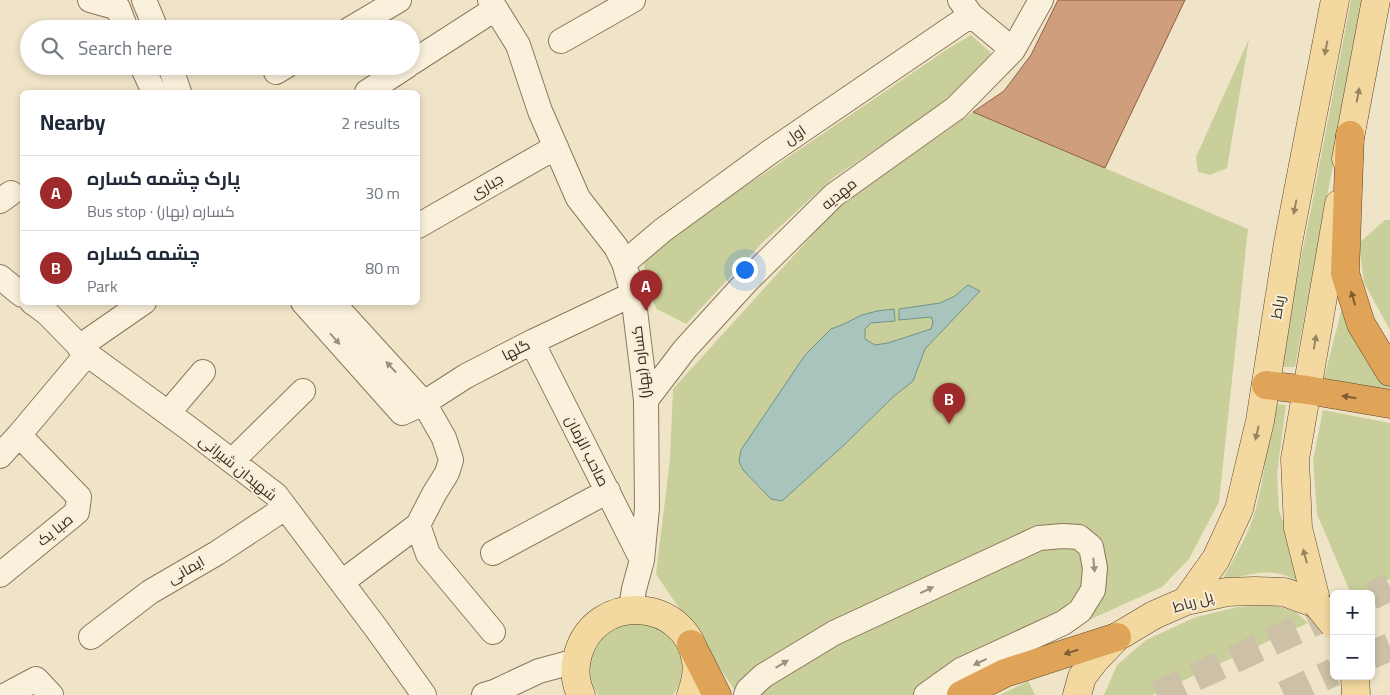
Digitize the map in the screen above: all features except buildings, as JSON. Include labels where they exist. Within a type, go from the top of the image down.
[{"type":"highway","points":[[1350,135],[1345,273],[1361,324],[1390,372]]},
{"type":"highway","points":[[1266,385],[1390,404]]},
{"type":"highway","points":[[961,695],[1005,672],[1117,638]]},
{"type":"highway","points":[[691,644],[717,695]]},
{"type":"main road","name":"رباط","points":[[1186,601],[1216,559],[1239,509],[1260,421],[1288,243],[1335,0]]},
{"type":"main road","points":[[1330,620],[1317,604],[1298,528],[1295,459],[1350,135],[1376,0]]},
{"type":"main road","name":"پل رباط","points":[[1077,695],[1082,677],[1095,660],[1117,638],[1154,615],[1186,601],[1226,592],[1254,590],[1284,592],[1317,604]]},
{"type":"main road","points":[[581,695],[576,677],[576,661],[580,646],[589,632],[601,620],[631,609],[650,611],[667,618],[681,629],[691,644],[696,661],[696,679],[691,695]]},
{"type":"main road","points":[[1355,680],[1356,695]]},
{"type":"street","points":[[90,0],[118,8],[123,20]]},
{"type":"street","points":[[144,0],[152,20]]},
{"type":"street","points":[[365,20],[399,0]]},
{"type":"street","points":[[560,41],[633,0]]},
{"type":"street","name":"مهدیه","points":[[646,400],[685,349],[747,282],[834,195],[956,108],[1014,50],[1041,0]]},
{"type":"street","points":[[420,57],[492,4]]},
{"type":"street","name":"کساره (بهار)","points":[[492,4],[518,46],[540,111],[578,198],[616,247],[624,263],[633,294],[646,400],[647,508],[642,560],[631,609]]},
{"type":"street","points":[[966,7],[1014,50]]},
{"type":"street","name":"اول","points":[[624,263],[663,230],[966,7]]},
{"type":"street","points":[[146,75],[153,90]]},
{"type":"street","points":[[173,75],[178,90]]},
{"type":"street","points":[[370,90],[393,75]]},
{"type":"street","name":"جباری","points":[[420,225],[556,147]]},
{"type":"street","points":[[0,277],[20,294]]},
{"type":"street","name":"گلها","points":[[306,305],[402,413],[424,403],[466,376],[532,342],[633,294]]},
{"type":"street","points":[[0,456],[19,435],[83,350],[140,305]]},
{"type":"street","points":[[335,305],[424,403],[444,438],[451,460],[447,473],[418,525],[342,582]]},
{"type":"street","name":"شهیدان شیرانی","points":[[46,306],[83,350],[276,495],[424,695]]},
{"type":"street","name":"صاحب الزمان","points":[[532,342],[642,560]]},
{"type":"street","points":[[168,413],[203,372]]},
{"type":"street","points":[[232,461],[304,391]]},
{"type":"street","name":"صبا یک","points":[[0,575],[77,512],[79,497],[19,435]]},
{"type":"street","points":[[493,552],[608,492]]},
{"type":"street","name":"ایمانی","points":[[91,637],[150,592],[285,508]]},
{"type":"street","points":[[418,525],[428,554],[493,632]]},
{"type":"street","points":[[746,695],[748,690],[762,676],[834,633],[1038,538],[1079,537],[1091,547],[1095,568],[1093,590],[1080,611],[1063,623],[961,670],[926,695]]},
{"type":"street","points":[[484,695],[539,671],[576,661]]},
{"type":"street","points":[[6,695],[43,687]]},
{"type":"green space","points":[[1351,0],[1364,0],[1295,367],[1279,367],[1310,214]]},
{"type":"green space","points":[[971,35],[991,53],[973,78],[922,118],[833,178],[763,242],[686,324],[657,309],[646,289],[644,262],[697,219]]},
{"type":"green space","points":[[1249,39],[1227,168],[1210,175],[1198,172],[1196,157]]},
{"type":"green space","points":[[973,112],[1248,229],[1219,502],[1189,559],[1162,587],[923,695],[738,695],[656,574],[670,459],[673,389],[835,210]]},
{"type":"green space","points":[[1385,220],[1390,220],[1390,330],[1364,283],[1359,243]]},
{"type":"green space","points":[[1344,300],[1390,378],[1390,392],[1324,378]]},
{"type":"green space","points":[[1273,404],[1286,405],[1277,473],[1279,510],[1305,589],[1289,577],[1272,573],[1238,577],[1221,582],[1245,537],[1256,508],[1264,469]]},
{"type":"green space","points":[[1323,410],[1390,423],[1390,579],[1367,590],[1349,590],[1317,514],[1313,460]]},
{"type":"green space","points":[[1274,605],[1296,612],[1308,623],[1152,695],[1104,695],[1117,665],[1146,640],[1196,617],[1238,607]]},
{"type":"green space","points":[[626,622],[654,625],[666,633],[678,648],[682,667],[681,677],[673,695],[598,695],[591,682],[589,666],[592,651],[600,637]]},
{"type":"green space","points":[[1028,681],[1035,695],[1000,695]]},
{"type":"water","points":[[968,285],[980,291],[925,349],[913,381],[893,397],[844,445],[782,501],[771,499],[743,470],[739,461],[741,450],[805,355],[831,329],[862,315],[894,309],[895,321],[871,323],[865,329],[865,339],[875,345],[888,343],[931,329],[933,322],[931,317],[899,320],[899,309],[940,303],[955,296]]},
{"type":"tunnel","points":[[1375,594],[1390,587]]},
{"type":"tunnel","points":[[1157,695],[1330,615]]},
{"type":"tunnel","points":[[1375,653],[1390,647]]},
{"type":"tunnel","points":[[1284,695],[1330,674]]},
{"type":"place","name":"پارک چشمه کساره","points":[[646,311]]},
{"type":"place","name":"چشمه کساره","points":[[949,424]]}]
